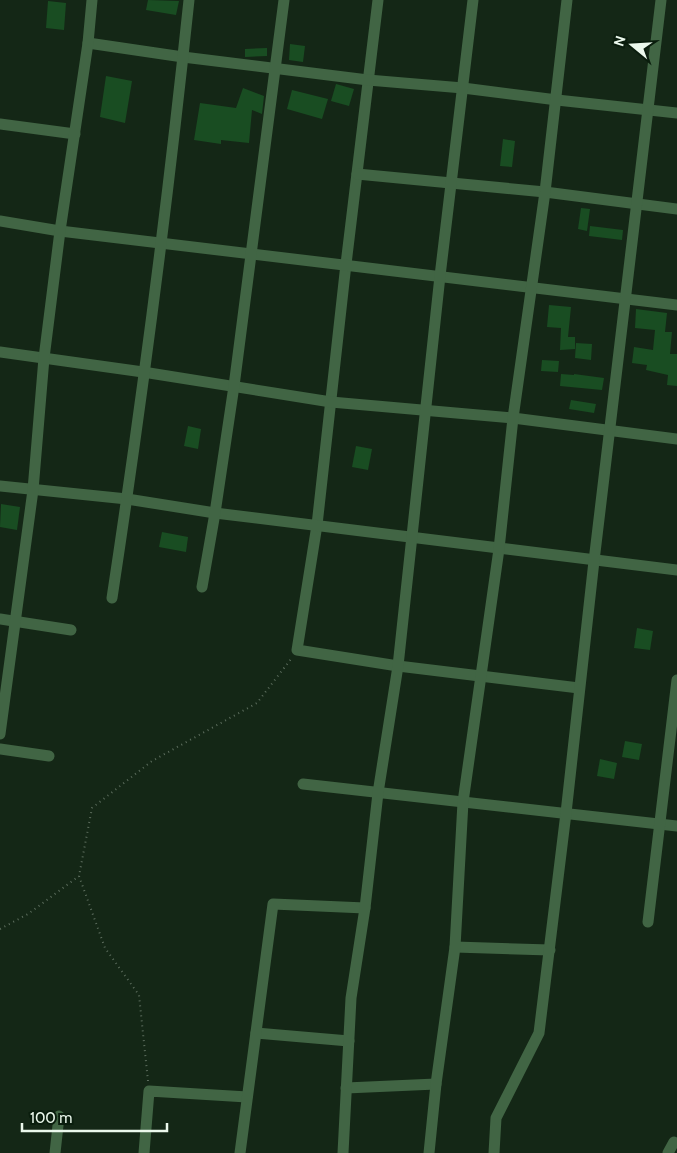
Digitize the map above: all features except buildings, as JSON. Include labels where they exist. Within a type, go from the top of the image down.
[{"type":"street","points":[[0,734],[33,490],[44,358],[60,230],[88,43],[92,0]]},
{"type":"street","points":[[112,598],[127,499],[189,0]]},
{"type":"street","points":[[202,586],[234,386],[284,0]]},
{"type":"street","points":[[378,0],[317,525],[297,650],[398,666],[579,688]]},
{"type":"street","points":[[343,1153],[351,998],[365,908],[378,793],[398,666],[440,276],[473,0]]},
{"type":"street","points":[[429,1153],[436,1084],[455,946],[463,802],[500,549],[513,418],[545,192],[568,0]]},
{"type":"street","points":[[494,1153],[496,1118],[540,1033],[609,430],[661,0]]},
{"type":"street","points":[[88,43],[368,80],[463,88],[677,113]]},
{"type":"street","points":[[0,124],[75,134]]},
{"type":"street","points":[[357,174],[545,192],[677,208]]},
{"type":"street","points":[[0,221],[60,230],[677,305]]},
{"type":"street","points":[[0,352],[143,372],[331,402],[513,418],[677,439]]},
{"type":"street","points":[[0,486],[127,499],[215,513],[677,570]]},
{"type":"street","points":[[0,619],[71,630]]},
{"type":"street","points":[[648,922],[677,680]]},
{"type":"street","points":[[0,750],[49,756]]},
{"type":"street","points":[[303,784],[677,826]]},
{"type":"street","points":[[240,1153],[273,904],[365,908]]},
{"type":"street","points":[[455,946],[550,950]]},
{"type":"street","points":[[256,1033],[349,1041]]},
{"type":"street","points":[[346,1088],[436,1084]]},
{"type":"street","points":[[144,1153],[149,1091],[247,1097]]},
{"type":"street","points":[[54,1153],[59,1116]]},
{"type":"street","points":[[668,1153],[674,1142]]},
{"type":"path","points":[[149,1091],[140,995],[105,948],[79,876],[92,808],[152,761],[258,703],[297,650]]},
{"type":"path","points":[[0,929],[28,914],[79,876]]}]
